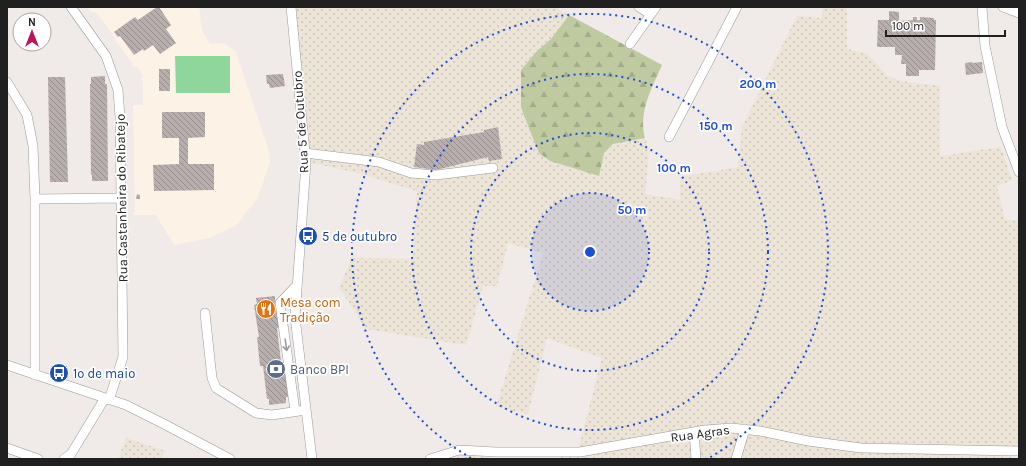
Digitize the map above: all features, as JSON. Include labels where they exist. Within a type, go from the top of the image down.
[{"type":"street","name":"Rua Castanheira do Ribatejo","points":[[70,457],[107,399],[123,357],[120,117],[118,90],[106,56],[71,7]]},
{"type":"street","name":"Rua 5 de Outubro","points":[[291,7],[306,163],[295,317],[312,459]]},
{"type":"street","points":[[630,44],[653,10],[639,7]]},
{"type":"street","points":[[669,137],[737,7]]},
{"type":"street","points":[[982,7],[985,46],[1000,121],[1019,172]]},
{"type":"street","points":[[1003,7],[1019,13]]},
{"type":"street","points":[[7,82],[27,115],[33,146],[35,199],[35,375]]},
{"type":"street","points":[[305,154],[378,162],[411,173],[436,175],[493,168]]},
{"type":"street","points":[[35,199],[121,198]]},
{"type":"street","points":[[295,411],[280,303],[297,285]]},
{"type":"street","points":[[205,313],[212,378],[216,388],[256,413],[272,415],[306,410]]},
{"type":"street","points":[[7,365],[126,406],[164,424],[230,459]]},
{"type":"street","name":"Rua Agras","points":[[430,459],[459,450],[496,452],[580,452],[694,432],[731,428],[760,431],[808,441],[861,448],[1019,451]]},
{"type":"street","points":[[736,459],[745,429]]},
{"type":"street","points":[[694,432],[696,459]]},
{"type":"street","points":[[7,448],[38,459]]},
{"type":"shaded area","points":[[87,7],[199,7],[202,30],[210,44],[224,43],[236,52],[268,148],[270,162],[258,197],[237,225],[209,238],[174,245],[156,215],[132,215],[135,212],[133,105],[143,105],[143,82],[141,78],[143,76],[136,66],[134,67],[101,18],[95,12],[91,12]]},
{"type":"shaded area","points":[[294,7],[554,7],[569,15],[551,39],[536,52],[521,70],[521,107],[539,153],[551,161],[580,171],[604,153],[613,144],[645,138],[649,151],[645,194],[680,200],[680,177],[738,167],[742,127],[797,16],[822,18],[823,7],[847,7],[847,49],[868,54],[887,76],[901,81],[940,86],[940,156],[1001,147],[1012,180],[997,186],[1005,220],[1019,220],[1019,447],[1015,447],[1011,459],[558,459],[558,455],[577,454],[602,358],[547,338],[528,414],[496,407],[543,253],[508,243],[497,286],[483,286],[466,345],[366,329],[339,287],[352,258],[413,259],[417,191],[354,172],[311,163],[304,125]]},
{"type":"shaded area","points":[[126,438],[165,451],[161,459],[118,459]]},
{"type":"shaded area","points":[[465,454],[482,454],[487,459],[445,459]]},
{"type":"green space","points":[[569,15],[662,65],[647,100],[643,119],[645,138],[613,144],[604,153],[599,176],[550,161],[539,153],[521,107],[521,70],[536,52],[551,39]]},
{"type":"green space","points":[[175,56],[230,56],[230,93],[176,93]]},
{"type":"building","points":[[159,7],[171,25],[166,29],[176,43],[160,54],[153,45],[134,55],[120,36],[118,37],[114,32],[135,17],[138,20]]},
{"type":"building","points":[[889,11],[899,12],[899,21],[913,20],[913,17],[917,17],[917,20],[920,20],[920,17],[934,18],[934,20],[936,20],[935,70],[919,70],[919,76],[906,76],[906,64],[901,64],[902,55],[895,55],[895,47],[877,47],[878,20],[889,20]]},
{"type":"building","points":[[982,62],[983,73],[966,75],[965,63]]},
{"type":"building","points":[[159,69],[170,69],[170,91],[159,91]]},
{"type":"building","points":[[283,74],[285,86],[270,88],[269,84],[267,84],[266,75]]},
{"type":"building","points":[[105,76],[105,84],[107,84],[108,181],[92,181],[90,84],[91,77]]},
{"type":"building","points":[[48,77],[65,77],[68,182],[50,182]]},
{"type":"building","points":[[162,112],[205,112],[205,137],[188,138],[188,164],[214,164],[214,190],[154,191],[153,165],[179,164],[179,138],[162,138]]},
{"type":"building","points":[[498,127],[502,159],[489,161],[488,157],[436,170],[414,167],[417,144],[424,145],[424,142],[484,132],[484,130]]},
{"type":"building","points":[[137,194],[140,195],[140,199],[136,199]]},
{"type":"building","points":[[275,296],[280,328],[277,328],[282,370],[286,370],[288,397],[286,397],[286,403],[269,405],[263,366],[260,366],[257,337],[259,337],[254,305],[257,304],[256,298]]},
{"type":"place","name":"5 de outubro","points":[[308,236]]},
{"type":"place","name":"Mesa com Tradição","points":[[266,309]]},
{"type":"place","name":"Banco BPI","points":[[276,369]]},
{"type":"place","name":"1º de maio","points":[[59,373]]}]
